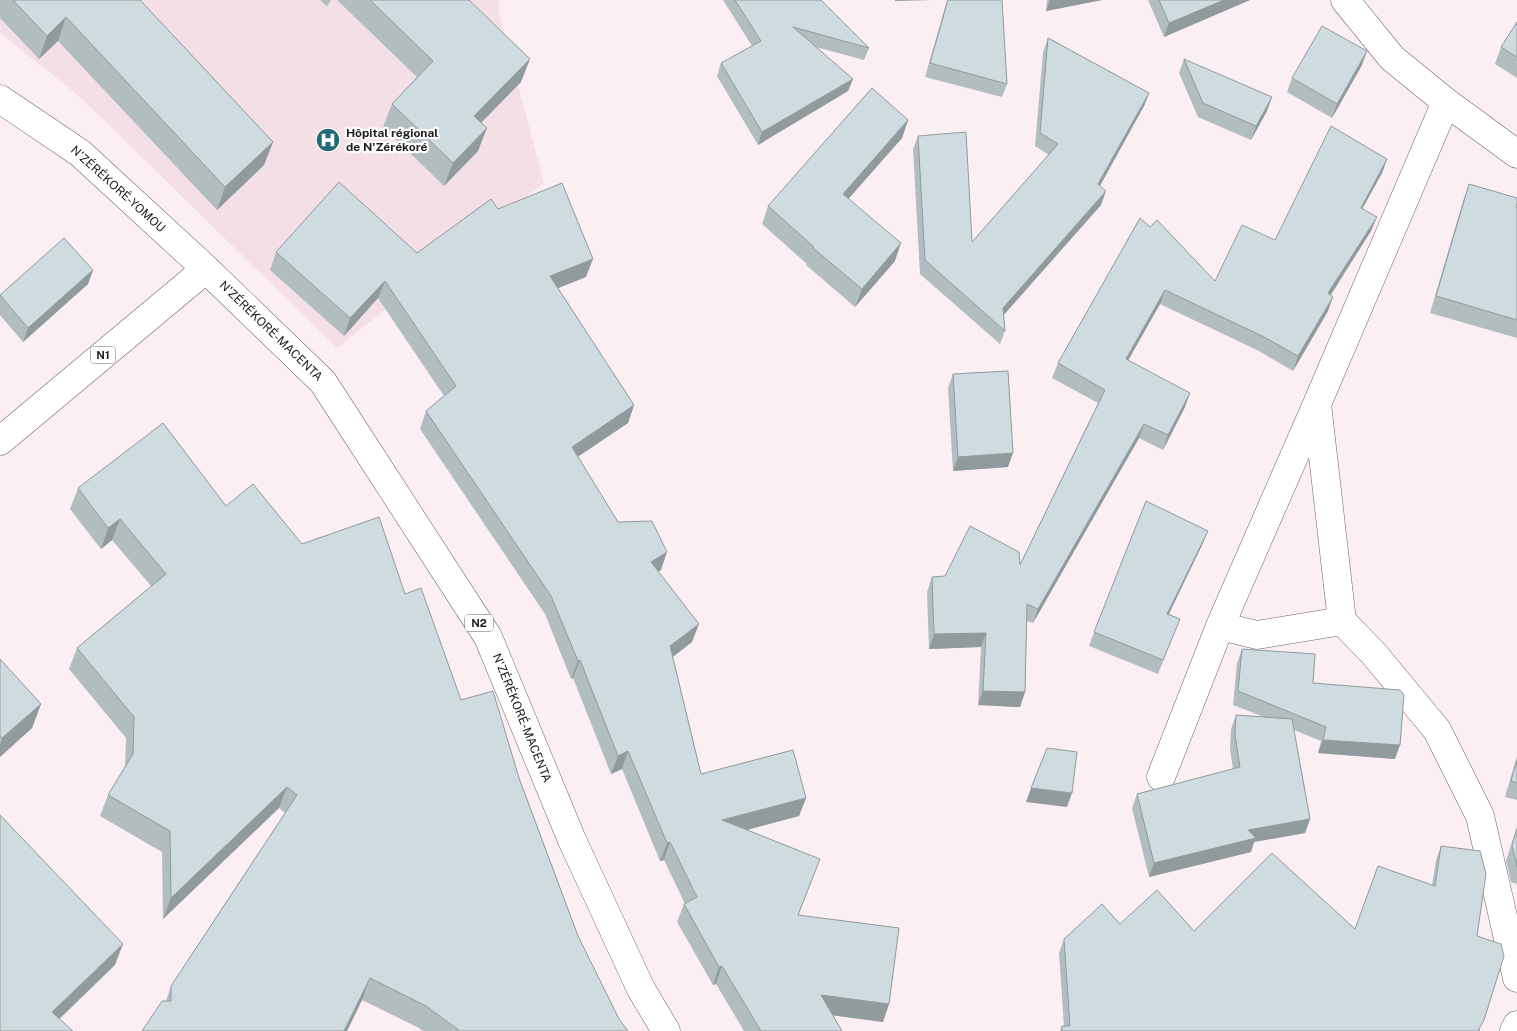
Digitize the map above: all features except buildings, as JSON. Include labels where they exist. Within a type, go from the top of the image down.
[{"type":"main road","points":[[1345,0],[1392,58],[1446,102],[1517,154]]},
{"type":"main road","name":"N'ZÉRÉKORÉ-YOMOU","points":[[0,99],[80,153],[206,269]]},
{"type":"main road","points":[[1161,777],[1220,626],[1446,102]]},
{"type":"main road","name":"N1","points":[[0,441],[206,269]]},
{"type":"main road","name":"N'ZÉRÉKORÉ-MACENTA","points":[[206,269],[323,382],[488,637],[572,840],[641,989],[666,1031]]},
{"type":"main road","points":[[1316,404],[1342,621],[1374,654],[1437,730],[1480,816],[1517,978]]},
{"type":"main road","points":[[1220,626],[1257,635],[1342,621]]},
{"type":"main road","points":[[1514,1031],[1517,1026]]},
{"type":"shaded area","name":"Hôpital régional de N'Zérékoré","points":[[0,0],[499,0],[499,13],[544,183],[337,348],[79,96],[0,33]]},
{"type":"place","name":"Hôpital régional de N'Zérékoré","points":[[328,140]]}]
